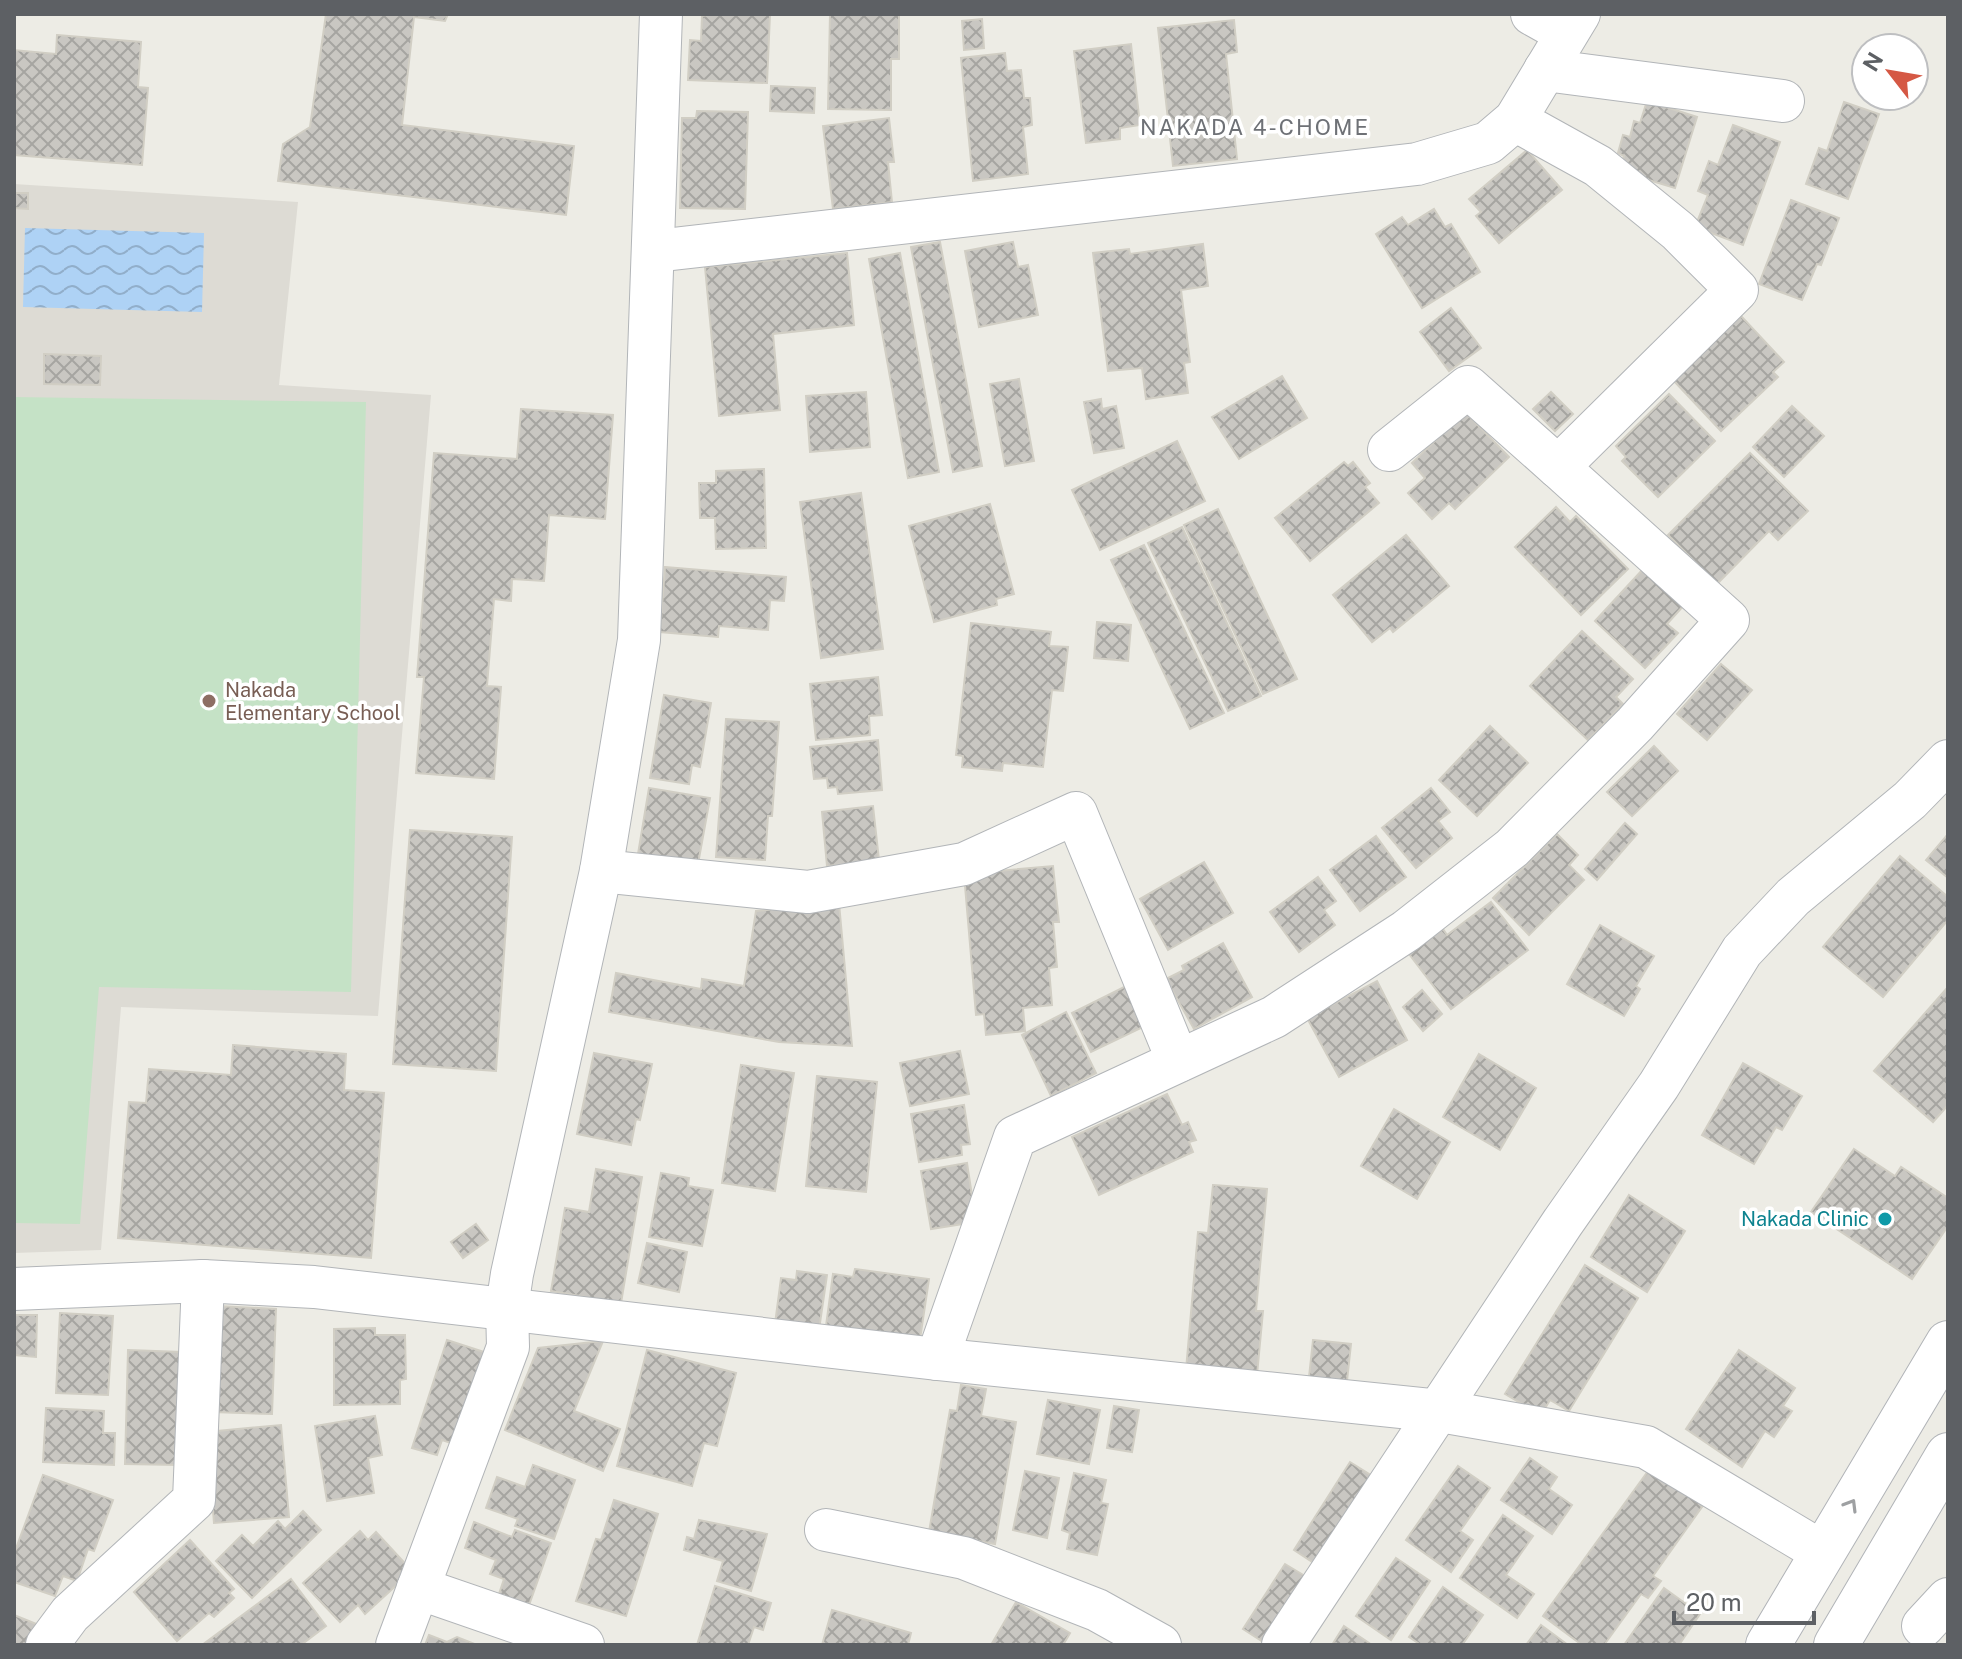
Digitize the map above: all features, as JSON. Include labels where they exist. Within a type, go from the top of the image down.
[{"type":"street","points":[[397,1645],[508,1347],[507,1307],[601,871],[639,640],[661,14]]},
{"type":"street","points":[[655,251],[1417,164],[1488,143],[1515,120],[1545,70],[1559,20]]},
{"type":"street","points":[[1545,70],[1783,101]]},
{"type":"street","points":[[1515,120],[1598,166],[1678,231],[1737,290],[1558,467]]},
{"type":"street","points":[[937,1359],[1015,1137],[1274,1017],[1406,931],[1512,848],[1635,724],[1728,620],[1468,387],[1389,450]]},
{"type":"street","points":[[1283,1645],[1563,1222],[1659,1085],[1742,951],[1793,897],[1910,800],[1948,761]]},
{"type":"street","points":[[601,871],[808,892],[964,864],[1076,813],[1178,1061]]},
{"type":"street","points":[[14,1289],[203,1281],[314,1287],[937,1359],[1440,1411],[1646,1447],[1822,1552]]},
{"type":"street","points":[[47,1645],[70,1614],[194,1500],[203,1281]]},
{"type":"street","points":[[1768,1645],[1948,1343]]},
{"type":"street","points":[[1836,1645],[1948,1455]]},
{"type":"street","points":[[826,1530],[964,1558],[1097,1610],[1160,1645]]},
{"type":"street","points":[[418,1588],[583,1645]]},
{"type":"shaded area","name":"Nakada Elementary School","points":[[14,184],[298,202],[279,385],[431,395],[378,1016],[121,1007],[101,1250],[14,1253]]},
{"type":"green space","name":"Nakada Elementary School","points":[[14,397],[366,402],[351,992],[99,987],[80,1224],[14,1223]]},
{"type":"water","points":[[25,228],[204,233],[202,312],[23,307]]},
{"type":"building","points":[[326,14],[448,14],[445,21],[414,17],[402,125],[574,146],[566,215],[278,181],[283,144],[310,127]]},
{"type":"building","points":[[770,14],[767,83],[688,80],[690,40],[701,41],[702,16]]},
{"type":"building","points":[[830,14],[899,15],[899,59],[891,59],[891,110],[828,109]]},
{"type":"building","points":[[982,19],[984,48],[964,50],[962,21]]},
{"type":"building","points":[[1234,20],[1237,52],[1226,54],[1237,159],[1173,166],[1158,28]]},
{"type":"building","points":[[57,35],[141,42],[138,87],[148,88],[142,165],[14,155],[14,50],[56,54]]},
{"type":"building","points":[[1131,44],[1140,125],[1120,128],[1120,139],[1086,143],[1074,51]]},
{"type":"building","points":[[1005,53],[1007,71],[1021,70],[1024,98],[1030,98],[1032,125],[1023,127],[1028,174],[973,181],[961,58]]},
{"type":"building","points":[[771,86],[815,88],[814,113],[770,111]]},
{"type":"building","points":[[1647,101],[1697,117],[1675,188],[1619,171],[1624,156],[1618,153],[1623,135],[1630,137],[1634,121],[1640,123]]},
{"type":"building","points":[[1844,102],[1850,104],[1850,112],[1879,114],[1848,199],[1806,184],[1819,148],[1827,151]]},
{"type":"building","points":[[697,111],[748,112],[745,209],[680,208],[682,118],[696,118]]},
{"type":"building","points":[[889,118],[894,162],[888,162],[892,202],[833,209],[823,126]]},
{"type":"building","points":[[1733,125],[1780,142],[1743,245],[1695,227],[1708,195],[1698,191],[1709,161],[1718,165]]},
{"type":"building","points":[[1527,150],[1562,190],[1499,243],[1476,216],[1481,212],[1469,199]]},
{"type":"building","points":[[14,193],[28,193],[28,209],[14,208]]},
{"type":"building","points":[[1791,200],[1839,218],[1821,265],[1817,264],[1802,300],[1759,284]]},
{"type":"building","points":[[1434,209],[1445,227],[1451,224],[1480,272],[1422,308],[1376,234],[1402,217],[1408,225]]},
{"type":"building","points":[[940,242],[982,466],[953,472],[911,247]]},
{"type":"building","points":[[1013,242],[1018,267],[1028,265],[1038,315],[979,327],[965,251]]},
{"type":"building","points":[[1203,244],[1208,286],[1181,290],[1190,362],[1184,363],[1188,393],[1146,399],[1142,368],[1108,371],[1093,253],[1129,249],[1130,254]]},
{"type":"building","points":[[847,253],[854,325],[773,334],[780,410],[719,416],[705,267]]},
{"type":"building","points":[[900,253],[939,472],[908,478],[869,259]]},
{"type":"building","points":[[1451,308],[1481,348],[1449,371],[1420,332]]},
{"type":"building","points":[[1741,316],[1784,362],[1773,372],[1778,377],[1721,431],[1673,380]]},
{"type":"building","points":[[44,354],[101,356],[100,385],[44,384]]},
{"type":"building","points":[[1282,376],[1307,418],[1239,459],[1212,417]]},
{"type":"building","points":[[1019,379],[1034,461],[1005,466],[990,384]]},
{"type":"building","points":[[866,392],[870,447],[810,452],[806,396]]},
{"type":"building","points":[[1551,392],[1573,414],[1555,431],[1533,409]]},
{"type":"building","points":[[1669,394],[1715,441],[1658,497],[1622,461],[1626,457],[1616,446]]},
{"type":"building","points":[[1101,399],[1102,409],[1116,406],[1124,448],[1094,453],[1084,402]]},
{"type":"building","points":[[1792,406],[1824,436],[1784,477],[1753,447]]},
{"type":"building","points":[[521,409],[613,415],[605,519],[549,515],[544,581],[512,579],[511,601],[494,599],[487,686],[501,687],[494,779],[416,773],[424,677],[417,677],[434,453],[517,459]]},
{"type":"building","points":[[1465,412],[1509,457],[1455,509],[1449,503],[1432,519],[1408,493],[1425,478],[1412,463]]},
{"type":"building","points":[[1177,441],[1205,501],[1100,550],[1072,490]]},
{"type":"building","points":[[1750,453],[1808,511],[1778,540],[1769,531],[1717,584],[1668,535]]},
{"type":"building","points":[[1344,462],[1348,466],[1353,462],[1370,483],[1365,487],[1379,503],[1310,561],[1275,518]]},
{"type":"building","points":[[764,469],[766,548],[716,549],[715,518],[700,518],[699,483],[716,483],[716,471]]},
{"type":"building","points":[[861,493],[883,649],[821,658],[800,502]]},
{"type":"building","points":[[990,504],[1014,594],[996,599],[997,605],[934,622],[909,526]]},
{"type":"building","points":[[1556,507],[1570,522],[1576,516],[1628,569],[1581,615],[1515,547]]},
{"type":"building","points":[[1218,509],[1297,679],[1263,694],[1184,525]]},
{"type":"building","points":[[1182,527],[1261,696],[1228,711],[1148,543]]},
{"type":"building","points":[[1406,535],[1449,586],[1393,632],[1390,628],[1372,642],[1333,595]]},
{"type":"building","points":[[1144,545],[1224,713],[1190,729],[1111,560]]},
{"type":"building","points":[[665,567],[786,577],[784,601],[770,600],[768,630],[719,626],[718,637],[660,632]]},
{"type":"building","points":[[1645,567],[1685,604],[1667,624],[1678,633],[1645,668],[1595,621]]},
{"type":"building","points":[[1097,622],[1131,625],[1128,661],[1094,658]]},
{"type":"building","points":[[971,623],[1051,632],[1049,646],[1068,647],[1063,691],[1052,690],[1043,767],[1003,763],[1002,771],[962,767],[963,756],[956,755]]},
{"type":"building","points":[[1582,631],[1633,679],[1616,697],[1623,704],[1588,740],[1530,686]]},
{"type":"building","points":[[1721,664],[1752,690],[1707,740],[1677,714]]},
{"type":"building","points":[[878,677],[882,715],[869,716],[870,735],[816,740],[810,684]]},
{"type":"building","points":[[664,695],[711,703],[700,767],[692,765],[689,784],[650,778]]},
{"type":"building","points":[[726,719],[779,722],[772,816],[768,816],[765,860],[716,857]]},
{"type":"building","points":[[1490,726],[1528,763],[1477,816],[1439,780]]},
{"type":"building","points":[[878,740],[882,790],[838,794],[837,787],[828,788],[827,778],[814,779],[810,747]]},
{"type":"building","points":[[1654,746],[1678,771],[1632,816],[1607,792]]},
{"type":"building","points":[[649,788],[710,798],[698,864],[638,854]]},
{"type":"building","points":[[1431,788],[1450,812],[1438,821],[1452,838],[1416,868],[1382,828]]},
{"type":"building","points":[[873,806],[879,860],[827,866],[822,812]]},
{"type":"building","points":[[1625,823],[1637,834],[1597,880],[1585,869]]},
{"type":"building","points":[[410,830],[512,837],[496,1071],[393,1064]]},
{"type":"building","points":[[1557,834],[1578,855],[1569,865],[1584,880],[1529,935],[1493,898]]},
{"type":"building","points":[[1948,834],[1948,878],[1926,860]]},
{"type":"building","points":[[1376,836],[1406,877],[1360,911],[1330,870]]},
{"type":"building","points":[[1900,856],[1948,897],[1948,920],[1883,997],[1823,947]]},
{"type":"building","points":[[1204,862],[1233,913],[1168,950],[1140,899]]},
{"type":"building","points":[[1053,866],[1059,922],[1053,922],[1057,967],[1049,968],[1052,1005],[1023,1008],[1025,1031],[986,1035],[984,1014],[976,1015],[964,874]]},
{"type":"building","points":[[1318,877],[1336,901],[1324,910],[1335,925],[1299,952],[1270,912]]},
{"type":"building","points":[[1491,902],[1528,950],[1451,1009],[1409,954],[1443,929],[1447,935]]},
{"type":"building","points":[[839,903],[852,1046],[779,1042],[609,1012],[616,973],[701,989],[702,979],[744,986],[756,911]]},
{"type":"building","points":[[1600,925],[1654,956],[1636,986],[1640,989],[1624,1016],[1567,984]]},
{"type":"building","points":[[1223,943],[1252,997],[1194,1029],[1166,979],[1184,970],[1182,966]]},
{"type":"building","points":[[1377,981],[1407,1040],[1339,1077],[1307,1018]]},
{"type":"building","points":[[1128,985],[1147,1025],[1091,1052],[1072,1013]]},
{"type":"building","points":[[1948,987],[1948,1105],[1933,1122],[1874,1071]]},
{"type":"building","points":[[1422,990],[1442,1014],[1423,1031],[1403,1007]]},
{"type":"building","points":[[1066,1012],[1096,1073],[1051,1096],[1022,1035]]},
{"type":"building","points":[[233,1045],[346,1054],[344,1090],[384,1093],[371,1258],[118,1238],[129,1102],[146,1103],[149,1069],[231,1075]]},
{"type":"building","points":[[960,1051],[969,1094],[910,1106],[900,1063]]},
{"type":"building","points":[[594,1053],[652,1064],[640,1120],[636,1119],[631,1145],[577,1134]]},
{"type":"building","points":[[1479,1054],[1536,1088],[1500,1150],[1443,1117]]},
{"type":"building","points":[[1743,1063],[1802,1096],[1782,1130],[1776,1127],[1754,1164],[1702,1135]]},
{"type":"building","points":[[741,1065],[794,1073],[775,1191],[722,1183]]},
{"type":"building","points":[[817,1076],[877,1082],[866,1192],[806,1186]]},
{"type":"building","points":[[1167,1094],[1182,1125],[1188,1122],[1196,1140],[1189,1142],[1193,1152],[1099,1195],[1072,1137]]},
{"type":"building","points":[[964,1105],[970,1144],[961,1145],[962,1155],[919,1162],[911,1114]]},
{"type":"building","points":[[1394,1109],[1450,1142],[1417,1199],[1361,1166]]},
{"type":"building","name":"Nakada Clinic","points":[[1854,1149],[1895,1176],[1901,1167],[1948,1198],[1948,1226],[1912,1279],[1811,1212]]},
{"type":"building","points":[[967,1163],[976,1222],[931,1229],[921,1171]]},
{"type":"building","points":[[596,1169],[642,1177],[621,1303],[551,1291],[565,1208],[589,1212]]},
{"type":"building","points":[[661,1173],[689,1178],[688,1186],[713,1190],[702,1246],[649,1237]]},
{"type":"building","points":[[1213,1185],[1267,1189],[1256,1311],[1263,1311],[1257,1375],[1186,1370],[1198,1232],[1208,1233]]},
{"type":"building","points":[[1629,1195],[1685,1231],[1647,1292],[1591,1257]]},
{"type":"building","points":[[476,1224],[488,1240],[463,1258],[451,1242]]},
{"type":"building","points":[[647,1243],[687,1252],[679,1292],[638,1283]]},
{"type":"building","points":[[1585,1265],[1638,1298],[1569,1411],[1550,1400],[1541,1415],[1505,1394]]},
{"type":"building","points":[[855,1269],[929,1279],[920,1339],[826,1326],[833,1274],[853,1277]]},
{"type":"building","points":[[797,1271],[827,1275],[819,1330],[775,1324],[781,1278],[796,1280]]},
{"type":"building","points":[[218,1306],[276,1309],[272,1414],[213,1412]]},
{"type":"building","points":[[60,1313],[113,1316],[108,1395],[56,1393]]},
{"type":"building","points":[[14,1315],[37,1315],[36,1357],[14,1355]]},
{"type":"building","points":[[375,1328],[375,1335],[405,1335],[406,1379],[400,1380],[400,1404],[334,1405],[334,1329]]},
{"type":"building","points":[[447,1340],[490,1354],[460,1446],[442,1440],[437,1455],[412,1448]]},
{"type":"building","points":[[1313,1340],[1351,1344],[1347,1381],[1309,1377]]},
{"type":"building","points":[[603,1341],[574,1411],[620,1429],[603,1471],[505,1430],[538,1348]]},
{"type":"building","points":[[128,1350],[182,1352],[178,1465],[125,1464]]},
{"type":"building","points":[[647,1350],[736,1373],[717,1446],[704,1443],[692,1486],[617,1466]]},
{"type":"building","points":[[1739,1350],[1795,1388],[1783,1406],[1792,1411],[1774,1437],[1765,1431],[1742,1467],[1686,1429]]},
{"type":"building","points":[[961,1385],[986,1389],[981,1416],[1016,1422],[995,1544],[929,1532],[950,1410],[957,1411]]},
{"type":"building","points":[[1048,1400],[1100,1410],[1089,1464],[1037,1454]]},
{"type":"building","points":[[1114,1406],[1139,1410],[1132,1452],[1107,1448]]},
{"type":"building","points":[[46,1408],[104,1411],[103,1433],[115,1433],[114,1465],[43,1462]]},
{"type":"building","points":[[375,1416],[382,1455],[368,1458],[374,1493],[327,1501],[315,1426]]},
{"type":"building","points":[[281,1425],[289,1517],[214,1523],[207,1432]]},
{"type":"building","points":[[1530,1458],[1557,1477],[1549,1489],[1572,1505],[1552,1534],[1501,1500]]},
{"type":"building","points":[[1350,1462],[1374,1477],[1317,1565],[1294,1550]]},
{"type":"building","points":[[533,1465],[575,1480],[554,1539],[515,1526],[518,1519],[486,1508],[497,1477],[525,1487]]},
{"type":"building","points":[[1458,1466],[1490,1488],[1460,1531],[1473,1540],[1451,1572],[1406,1540]]},
{"type":"building","points":[[1651,1467],[1709,1497],[1653,1576],[1661,1581],[1648,1598],[1641,1594],[1604,1645],[1582,1645],[1543,1616]]},
{"type":"building","points":[[1025,1471],[1059,1478],[1047,1538],[1013,1530]]},
{"type":"building","points":[[1074,1473],[1106,1480],[1101,1503],[1108,1504],[1097,1555],[1067,1549],[1070,1533],[1062,1530]]},
{"type":"building","points":[[43,1475],[113,1500],[94,1551],[88,1549],[77,1581],[63,1576],[55,1596],[14,1582],[14,1554]]},
{"type":"building","points":[[614,1500],[658,1514],[626,1616],[576,1601],[596,1539],[601,1540]]},
{"type":"building","points":[[303,1511],[321,1530],[252,1598],[216,1561],[242,1535],[253,1546],[278,1521],[285,1529]]},
{"type":"building","points":[[1503,1515],[1533,1536],[1506,1575],[1534,1594],[1517,1618],[1460,1578]]},
{"type":"building","points":[[699,1520],[767,1534],[751,1591],[717,1581],[723,1561],[684,1550],[687,1537],[694,1539]]},
{"type":"building","points":[[474,1522],[512,1537],[515,1530],[551,1543],[528,1608],[498,1597],[504,1579],[490,1574],[496,1560],[465,1548]]},
{"type":"building","points":[[360,1531],[368,1540],[376,1532],[412,1571],[365,1614],[358,1605],[340,1622],[303,1583]]},
{"type":"building","points":[[190,1540],[234,1589],[229,1593],[234,1598],[214,1617],[209,1613],[177,1641],[134,1592]]},
{"type":"building","points":[[1396,1558],[1430,1581],[1391,1640],[1356,1616]]},
{"type":"building","points":[[1285,1564],[1310,1579],[1268,1645],[1243,1629]]},
{"type":"building","points":[[291,1579],[326,1626],[301,1645],[202,1645]]},
{"type":"building","points":[[715,1586],[771,1603],[763,1630],[754,1627],[748,1645],[697,1645]]},
{"type":"building","points":[[1443,1587],[1483,1615],[1462,1645],[1421,1645],[1409,1637]]},
{"type":"building","points":[[1664,1588],[1700,1614],[1679,1645],[1624,1645]]},
{"type":"building","points":[[1016,1602],[1070,1633],[1063,1645],[991,1645]]},
{"type":"building","points":[[832,1610],[911,1633],[908,1645],[822,1645]]},
{"type":"building","points":[[14,1615],[39,1625],[30,1645],[14,1645]]},
{"type":"building","points":[[1541,1625],[1568,1645],[1526,1645]]},
{"type":"building","points":[[1344,1626],[1372,1645],[1332,1645]]},
{"type":"building","points":[[429,1635],[447,1642],[457,1637],[477,1645],[425,1645]]},
{"type":"place","name":"Nakada Elementary School","points":[[209,701]]},
{"type":"place","name":"Nakada Clinic","points":[[1885,1219]]},
{"type":"district","name":"NAKADA 4-CHOME","points":[[1255,127]]}]
